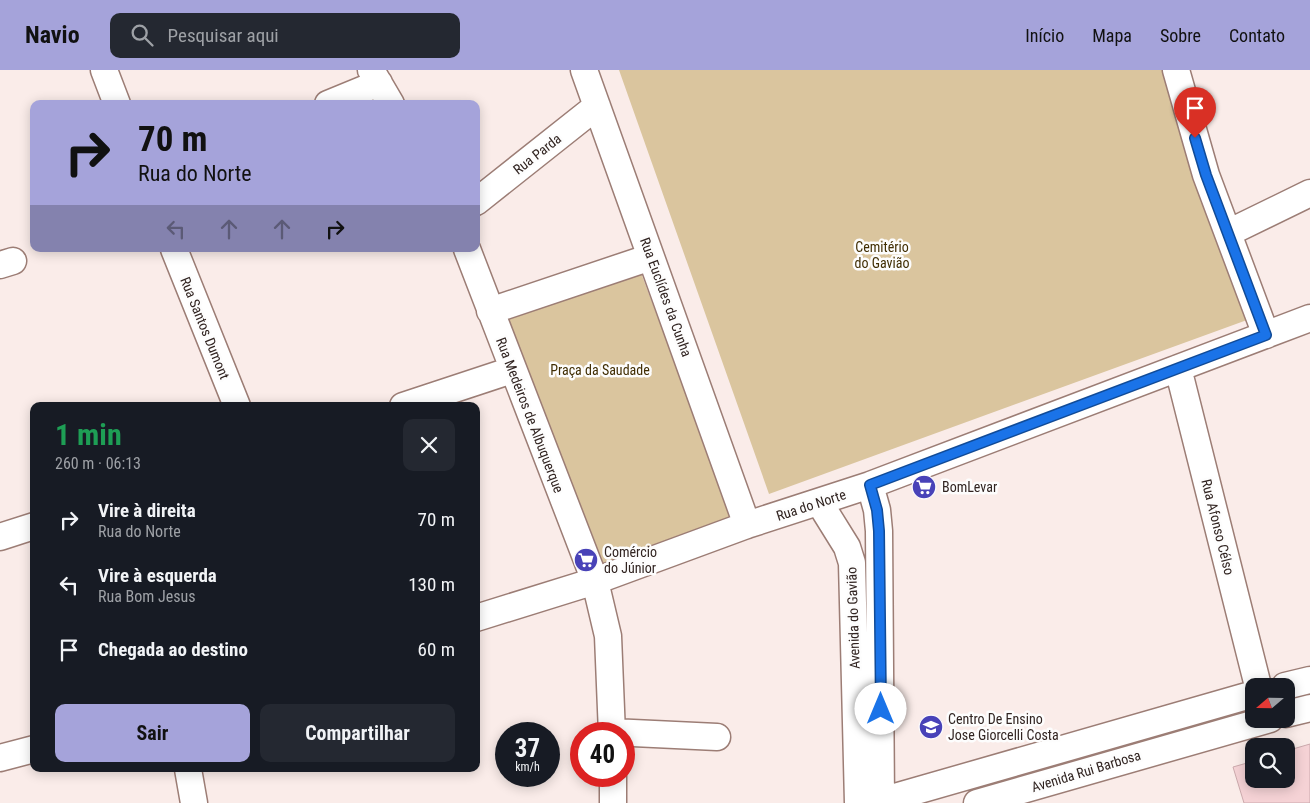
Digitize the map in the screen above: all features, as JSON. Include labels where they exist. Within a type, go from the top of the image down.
[{"type":"street","points":[[104,70],[115,100]]},
{"type":"street","name":"Rua Euclídes da Cunha","points":[[584,70],[747,525]]},
{"type":"street","points":[[1176,70],[1206,175],[1266,335]]},
{"type":"street","points":[[340,100],[380,86]]},
{"type":"street","name":"Rua Parda","points":[[480,199],[597,106]]},
{"type":"street","points":[[1228,233],[1310,193]]},
{"type":"street","name":"Rua Santos Dumont","points":[[175,252],[235,402]]},
{"type":"street","name":"Rua Medeiros de Albuquerque","points":[[468,252],[512,370],[596,581],[608,636],[612,722]]},
{"type":"street","points":[[490,311],[651,257]]},
{"type":"street","name":"Rua do Norte","points":[[480,617],[596,581],[747,525],[870,485],[1310,318]]},
{"type":"street","name":"Rua Afonso Célso","points":[[1178,368],[1256,678]]},
{"type":"street","points":[[415,402],[512,370]]},
{"type":"street","name":"Avenida do Gavião","points":[[870,485],[877,510],[879,531],[880,599],[870,802]]},
{"type":"street","name":"Avenida do Gavião","points":[[819,502],[847,546],[852,563],[853,600],[870,802]]},
{"type":"street","points":[[0,537],[30,527]]},
{"type":"street","points":[[853,600],[880,599]]},
{"type":"street","points":[[1295,684],[1310,680]]},
{"type":"street","name":"Avenida Rui Barbosa","points":[[870,802],[1245,697]]},
{"type":"street","name":"Avenida Rui Barbosa","points":[[1295,712],[1310,708]]},
{"type":"street","name":"Avenida Rui Barbosa","points":[[1140,726],[1147,753]]},
{"type":"street","name":"Avenida Rui Barbosa","points":[[977,803],[1245,726]]},
{"type":"street","points":[[635,734],[717,737]]},
{"type":"street","points":[[0,758],[30,751]]},
{"type":"street","name":"Avenida Rui Barbosa","points":[[1017,762],[1025,789]]},
{"type":"street","points":[[189,772],[194,803]]},
{"type":"street","points":[[613,787],[613,803]]},
{"type":"green space","name":"Cemitério do Gavião","points":[[619,70],[1162,70],[1247,320],[769,494]]},
{"type":"green space","name":"Praça da Saudade","points":[[641,273],[733,517],[603,569],[501,317]]},
{"type":"building","points":[[1310,744],[1310,803],[1244,803],[1233,767],[1245,764],[1245,788],[1295,788],[1295,748]]},
{"type":"place","name":"BomLevar","points":[[924,487]]},
{"type":"place","name":"Comércio do Júnior","points":[[586,560]]},
{"type":"place","name":"Centro De Ensino Jose Giorcelli Costa","points":[[931,727]]},
{"type":"route","points":[[881,709],[879,531],[877,510],[870,485],[1266,335],[1206,175],[1195,138]]}]
